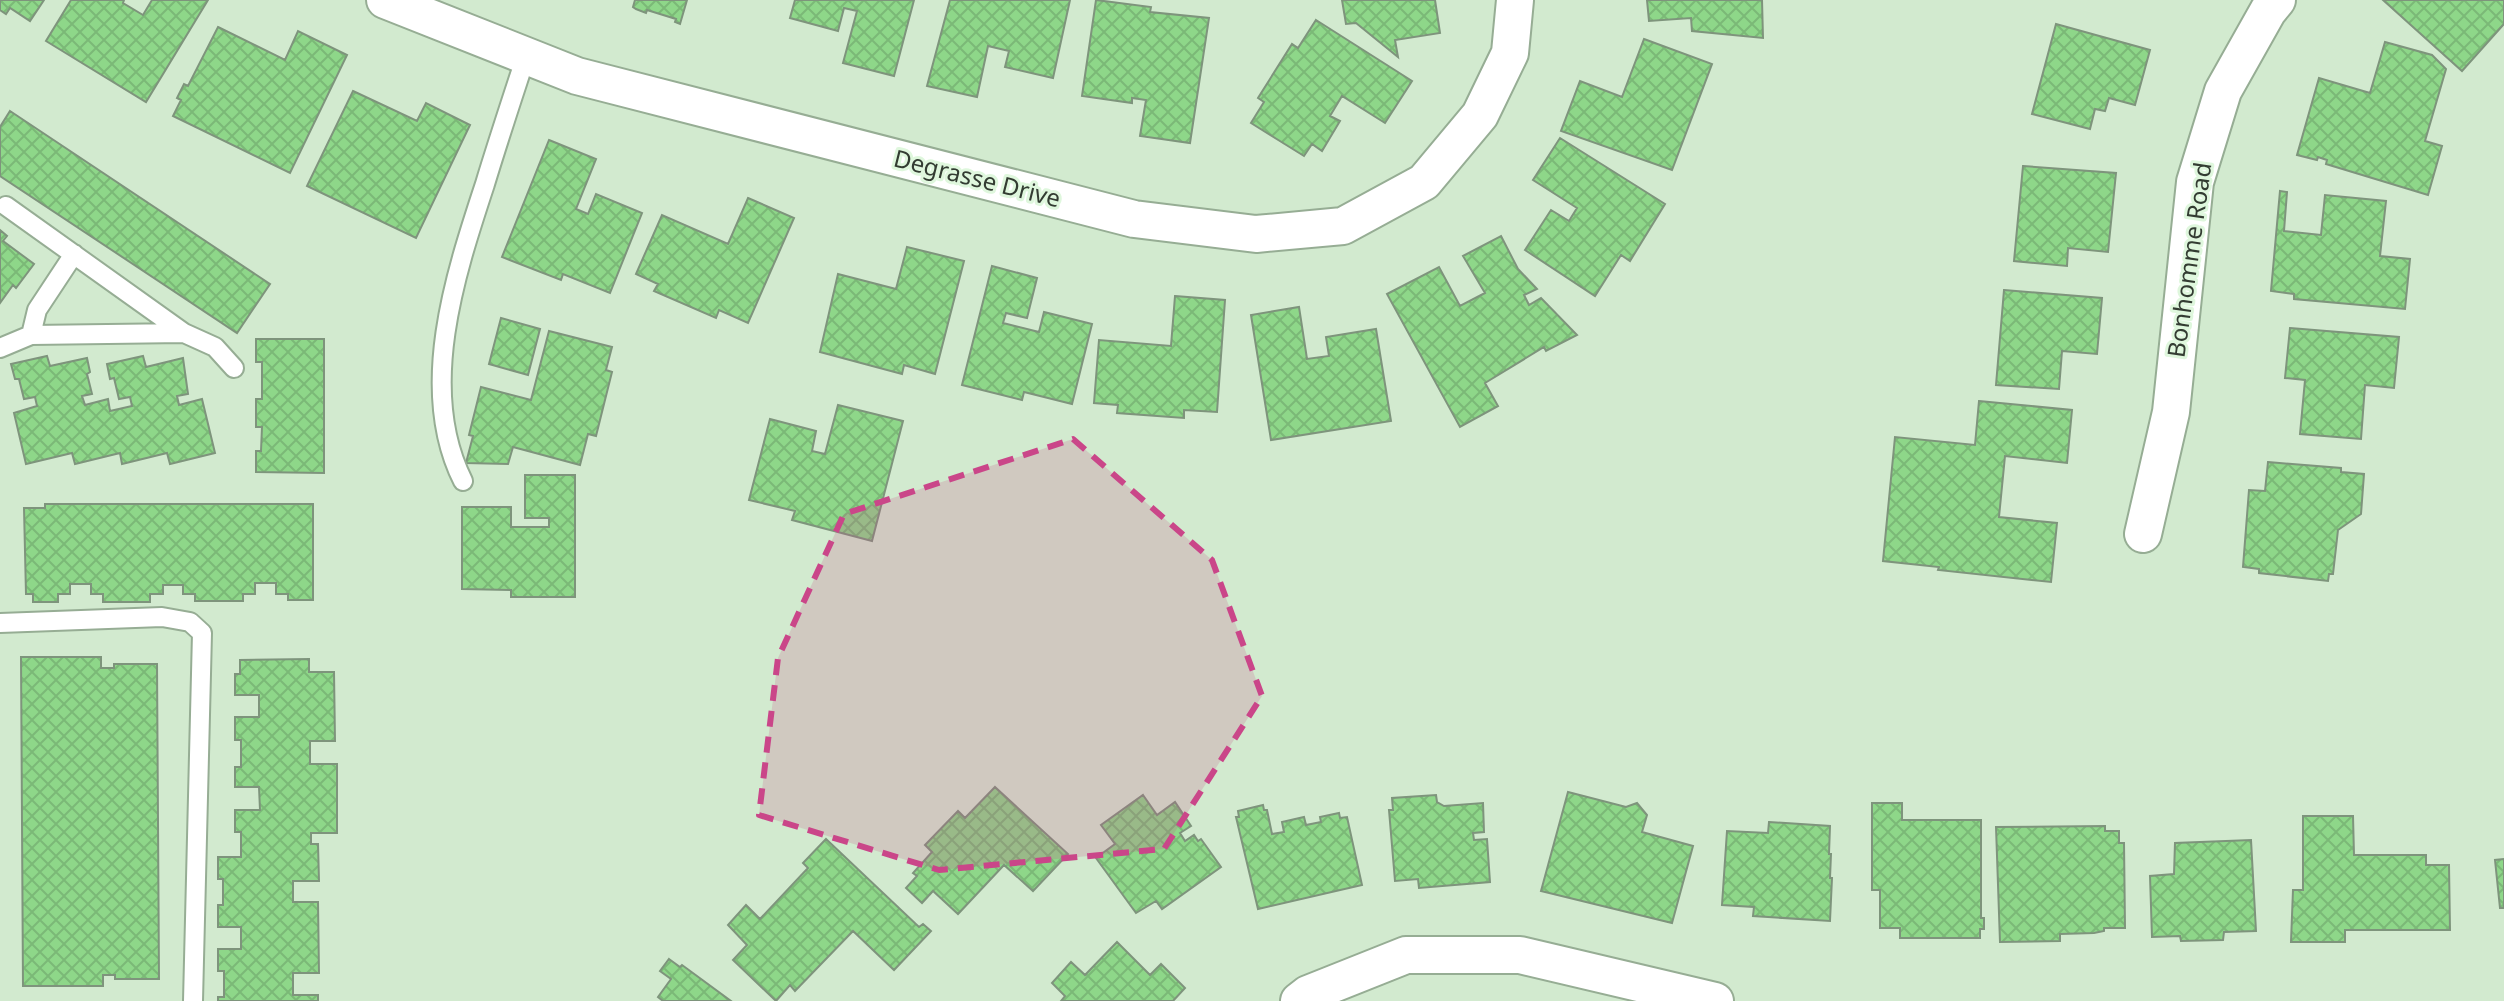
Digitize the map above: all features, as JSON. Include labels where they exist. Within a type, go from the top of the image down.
[{"type":"street","name":"Degrasse Drive","points":[[385,0],[577,76],[1134,219],[1256,234],[1343,226],[1424,182],[1480,115],[1510,53],[1515,0]]},
{"type":"street","name":"Bonhomme Road","points":[[2143,534],[2171,412],[2195,182],[2223,91],[2277,0]]},
{"type":"street","points":[[1299,1001],[1308,994],[1406,955],[1520,955],[1715,1001]]},
{"type":"lane","points":[[463,481],[450,456],[443,409],[444,331],[457,270],[526,56]]},
{"type":"lane","points":[[6,206],[184,333],[215,347],[234,368]]},
{"type":"lane","points":[[31,335],[37,310],[74,254]]},
{"type":"lane","points":[[0,348],[31,335],[184,333]]},
{"type":"lane","points":[[0,623],[162,617],[190,622],[202,633],[193,1001]]},
{"type":"highlighted area","points":[[1073,439],[1212,560],[1262,696],[1164,849],[939,870],[759,815],[778,658],[844,514]]},
{"type":"building","points":[[0,0],[44,0],[30,21],[10,8],[6,14],[0,10]]},
{"type":"building","points":[[71,0],[124,0],[123,3],[143,15],[152,0],[208,0],[146,102],[46,41]]},
{"type":"building","points":[[635,0],[687,0],[680,24],[675,22],[676,19],[636,9],[633,7]]},
{"type":"building","points":[[795,0],[914,0],[894,76],[843,63],[857,11],[844,8],[838,31],[790,18]]},
{"type":"building","points":[[950,0],[1070,0],[1053,78],[1005,67],[1009,51],[988,46],[977,97],[927,86]]},
{"type":"building","points":[[1096,0],[1151,7],[1150,12],[1209,18],[1190,143],[1140,136],[1146,100],[1132,98],[1132,103],[1082,96]]},
{"type":"building","points":[[1342,0],[1435,0],[1440,33],[1395,40],[1398,57],[1356,23],[1346,24]]},
{"type":"building","points":[[1647,0],[1762,0],[1763,38],[1692,31],[1691,18],[1649,21]]},
{"type":"building","points":[[2383,0],[2504,0],[2504,24],[2462,71]]},
{"type":"building","points":[[1316,20],[1412,81],[1385,123],[1342,96],[1330,116],[1340,121],[1322,151],[1312,144],[1304,156],[1251,123],[1264,102],[1258,98],[1292,44],[1298,48]]},
{"type":"building","points":[[2056,24],[2150,50],[2135,105],[2109,98],[2105,111],[2095,109],[2090,129],[2032,114]]},
{"type":"building","points":[[218,27],[285,60],[298,31],[347,55],[290,173],[173,116],[184,84],[188,86]]},
{"type":"building","points":[[1644,39],[1712,64],[1672,170],[1561,131],[1580,81],[1622,97]]},
{"type":"building","points":[[2385,42],[2432,55],[2446,69],[2425,141],[2442,146],[2428,195],[2326,164],[2327,160],[2318,157],[2317,160],[2297,155],[2319,78],[2370,93]]},
{"type":"building","points":[[353,91],[417,121],[426,103],[470,125],[416,238],[307,186]]},
{"type":"building","points":[[10,111],[270,284],[237,333],[0,176],[0,127]]},
{"type":"building","points":[[1560,138],[1665,204],[1630,261],[1621,255],[1595,296],[1525,250],[1551,210],[1569,221],[1577,208],[1533,180]]},
{"type":"building","points":[[549,140],[596,159],[576,209],[588,214],[596,194],[642,213],[610,293],[563,274],[561,280],[502,257]]},
{"type":"building","points":[[2023,166],[2116,173],[2108,252],[2068,248],[2067,266],[2014,261]]},
{"type":"building","points":[[2280,191],[2287,192],[2284,231],[2321,235],[2325,195],[2386,201],[2380,256],[2410,259],[2405,309],[2294,299],[2294,294],[2271,291]]},
{"type":"building","points":[[748,198],[794,218],[748,323],[719,310],[716,318],[654,291],[658,284],[636,274],[662,215],[728,244]]},
{"type":"building","points":[[0,230],[7,236],[3,241],[34,264],[0,303]]},
{"type":"building","points":[[1501,236],[1518,269],[1537,289],[1524,295],[1529,305],[1541,298],[1577,335],[1546,351],[1544,347],[1485,383],[1498,406],[1460,427],[1387,294],[1439,267],[1460,306],[1485,293],[1463,256]]},
{"type":"building","points":[[907,247],[964,261],[935,374],[904,365],[902,374],[820,352],[838,274],[896,289]]},
{"type":"building","points":[[992,266],[1037,278],[1027,318],[1006,313],[1003,323],[1039,332],[1044,312],[1092,324],[1072,404],[1024,392],[1022,400],[962,385]]},
{"type":"building","points":[[2004,290],[2102,298],[2097,354],[2062,351],[2059,389],[1996,385]]},
{"type":"building","points":[[1175,296],[1225,300],[1217,412],[1184,410],[1184,418],[1117,413],[1118,405],[1094,403],[1099,340],[1171,346]]},
{"type":"building","points":[[1299,307],[1307,359],[1329,356],[1326,337],[1376,329],[1391,421],[1271,440],[1251,315]]},
{"type":"building","points":[[501,318],[540,329],[528,375],[489,364]]},
{"type":"building","points":[[2290,328],[2399,337],[2394,388],[2365,385],[2361,439],[2300,434],[2305,380],[2285,378]]},
{"type":"building","points":[[549,331],[612,347],[606,370],[612,372],[596,436],[588,434],[580,465],[513,447],[508,464],[466,463],[473,436],[469,435],[481,387],[531,400]]},
{"type":"building","points":[[256,339],[324,339],[324,473],[256,472],[256,451],[261,451],[262,427],[256,427],[256,399],[262,399],[262,362],[256,362]]},
{"type":"building","points":[[47,356],[50,366],[87,358],[92,394],[82,396],[85,405],[108,399],[110,411],[132,406],[130,397],[119,399],[107,364],[143,356],[146,367],[183,358],[188,394],[177,396],[179,405],[202,399],[215,453],[170,464],[167,453],[122,464],[120,453],[75,464],[72,453],[26,464],[14,413],[37,406],[35,397],[24,399],[11,364]]},
{"type":"building","points":[[1979,401],[2072,410],[2067,463],[2005,456],[1999,517],[2057,523],[2051,582],[1883,561],[1895,437],[1975,445]]},
{"type":"building","points":[[838,405],[903,421],[872,541],[792,520],[795,511],[749,500],[770,419],[816,431],[812,451],[825,454]]},
{"type":"building","points":[[2268,462],[2341,468],[2341,472],[2364,474],[2361,514],[2338,530],[2333,574],[2329,574],[2328,581],[2259,573],[2259,569],[2243,567],[2249,490],[2265,491]]},
{"type":"building","points":[[525,475],[575,475],[575,597],[511,597],[511,590],[462,589],[462,507],[511,507],[511,527],[549,527],[549,518],[525,518]]},
{"type":"building","points":[[45,504],[313,504],[313,600],[288,600],[288,594],[276,594],[276,583],[255,583],[255,594],[243,594],[243,601],[195,601],[195,594],[183,594],[183,585],[163,585],[163,594],[150,594],[150,602],[103,602],[103,594],[91,594],[91,584],[70,584],[70,594],[58,594],[58,602],[33,602],[33,594],[26,594],[24,508],[45,508]]},
{"type":"building","points":[[21,657],[101,657],[101,668],[114,668],[114,664],[157,664],[159,979],[115,979],[115,975],[103,975],[103,986],[23,986]]},
{"type":"building","points":[[309,659],[309,672],[334,672],[335,741],[310,741],[310,764],[337,764],[337,833],[311,833],[311,844],[318,844],[319,881],[293,881],[293,902],[318,902],[319,973],[293,973],[293,995],[318,995],[318,1001],[218,1001],[218,997],[224,997],[224,971],[218,971],[218,949],[241,949],[241,927],[218,927],[218,905],[223,905],[223,879],[218,879],[218,857],[241,857],[241,832],[235,832],[235,810],[260,810],[259,787],[235,787],[235,767],[241,767],[241,740],[235,740],[235,717],[259,717],[259,695],[235,695],[235,674],[240,674],[240,660]]},
{"type":"building","points":[[995,787],[1068,854],[1033,891],[1004,865],[958,914],[933,891],[922,903],[906,888],[917,876],[913,873],[932,852],[925,845],[958,811],[965,818]]},
{"type":"building","points":[[1568,792],[1626,807],[1637,803],[1647,815],[1642,832],[1693,846],[1672,923],[1541,891]]},
{"type":"building","points":[[1143,795],[1157,815],[1175,802],[1191,826],[1180,833],[1185,841],[1194,835],[1198,841],[1201,839],[1221,867],[1162,909],[1156,901],[1136,913],[1096,858],[1115,844],[1101,825]]},
{"type":"building","points":[[1436,795],[1437,802],[1444,806],[1483,803],[1484,832],[1473,833],[1474,840],[1487,839],[1490,882],[1419,888],[1418,879],[1395,881],[1389,810],[1393,810],[1392,798]]},
{"type":"building","points":[[1872,803],[1902,803],[1902,820],[1981,820],[1981,918],[1984,918],[1984,929],[1980,929],[1980,938],[1900,938],[1900,928],[1880,928],[1880,890],[1872,890]]},
{"type":"building","points":[[1263,805],[1272,834],[1284,832],[1282,822],[1304,817],[1306,825],[1321,822],[1320,817],[1339,813],[1340,818],[1347,817],[1362,885],[1258,909],[1236,817],[1239,817],[1238,811]]},
{"type":"building","points":[[2303,816],[2353,816],[2354,855],[2426,855],[2426,865],[2449,865],[2450,930],[2345,930],[2345,942],[2291,942],[2293,890],[2303,890]]},
{"type":"building","points":[[1769,822],[1830,826],[1830,921],[1753,916],[1754,907],[1722,905],[1727,831],[1768,833]]},
{"type":"building","points":[[2105,826],[2105,831],[2119,831],[2119,843],[2124,843],[2125,928],[2060,934],[2060,941],[2000,942],[1996,827]]},
{"type":"building","points":[[826,839],[919,927],[923,924],[931,931],[894,970],[853,931],[795,991],[790,985],[776,1001],[733,960],[747,945],[728,925],[746,905],[760,919],[808,868],[803,863]]},
{"type":"building","points":[[2251,840],[2256,931],[2224,932],[2223,940],[2181,941],[2180,936],[2152,937],[2150,876],[2174,874],[2175,843]]},
{"type":"building","points":[[2504,859],[2504,908],[2500,908],[2495,860]]},
{"type":"building","points":[[1117,942],[1150,975],[1161,964],[1185,988],[1173,1001],[1061,1001],[1065,996],[1052,983],[1071,962],[1085,975]]},
{"type":"building","points":[[669,959],[731,1001],[663,1001],[658,997],[671,979],[660,971]]}]
